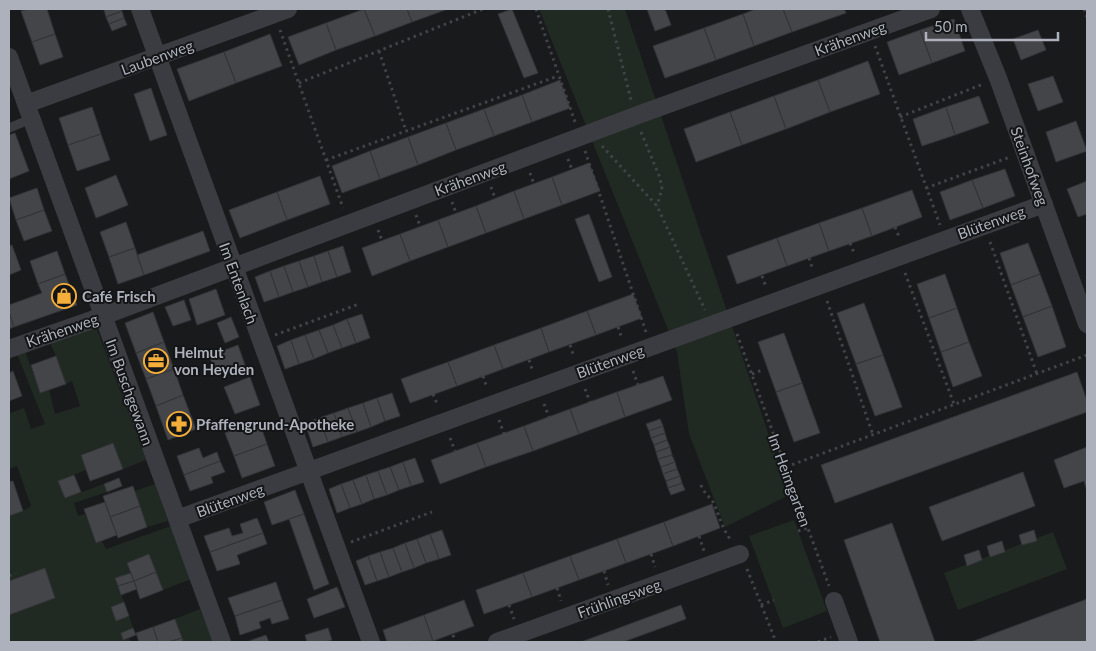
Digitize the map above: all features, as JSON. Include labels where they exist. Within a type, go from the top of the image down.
[{"type":"street","name":"Im Entenlach","points":[[140,9],[371,642]]},
{"type":"street","name":"Krähenweg","points":[[9,348],[103,316],[348,223],[635,118],[646,112],[931,9]]},
{"type":"street","name":"Steinhofweg","points":[[970,9],[998,78],[1087,324]]},
{"type":"street","name":"Laubenweg","points":[[29,112],[157,57],[281,11]]},
{"type":"street","name":"Im Buschgewann","points":[[9,57],[222,642]]},
{"type":"street","name":"Blütenweg","points":[[177,519],[1044,204]]},
{"type":"street","name":"Frühlingsweg","points":[[497,642],[740,554]]},
{"type":"street","points":[[834,601],[849,642]]},
{"type":"lane","points":[[9,128],[29,112]]},
{"type":"path","points":[[299,83],[483,9]]},
{"type":"path","points":[[536,9],[558,76],[585,135],[600,191],[650,346]]},
{"type":"path","points":[[608,9],[635,118],[660,178],[662,189],[657,206]]},
{"type":"path","points":[[1084,9],[1087,16]]},
{"type":"path","points":[[281,11],[299,83],[348,223]]},
{"type":"path","points":[[869,31],[946,239]]},
{"type":"path","points":[[379,51],[406,131]]},
{"type":"path","points":[[326,160],[558,76]]},
{"type":"path","points":[[900,117],[998,78]]},
{"type":"path","points":[[585,135],[657,206],[711,324]]},
{"type":"path","points":[[926,188],[1025,152]]},
{"type":"path","points":[[984,225],[1037,374]]},
{"type":"path","points":[[899,256],[954,404]]},
{"type":"path","points":[[821,284],[873,435]]},
{"type":"path","points":[[260,340],[359,304]]},
{"type":"path","name":"Im Heimgarten","points":[[731,317],[834,601]]},
{"type":"path","points":[[786,467],[1087,356]]},
{"type":"path","points":[[752,374],[762,370]]},
{"type":"path","points":[[701,485],[703,490]]},
{"type":"path","points":[[336,548],[432,512]]},
{"type":"path","points":[[798,532],[808,528]]},
{"type":"path","points":[[9,576],[15,573]]},
{"type":"path","points":[[761,605],[774,600]]},
{"type":"path","points":[[453,635],[455,642]]},
{"type":"shaded area","points":[[539,9],[625,9],[789,495],[725,527],[689,434],[677,352]]},
{"type":"shaded area","points":[[95,324],[146,460],[123,469],[113,443],[81,454],[86,470],[59,481],[65,498],[104,484],[107,492],[74,503],[78,516],[85,514],[96,543],[102,541],[106,549],[171,526],[191,579],[163,590],[149,554],[127,563],[131,573],[115,579],[124,602],[111,607],[116,621],[129,616],[133,628],[121,634],[123,640],[129,638],[131,642],[9,642],[9,615],[55,598],[45,568],[9,581],[9,516],[31,506],[17,466],[9,469],[9,409],[10,413],[24,408],[31,429],[45,424],[17,354],[25,351],[40,392],[49,390],[55,414],[80,406],[72,381],[66,384],[49,341]]},
{"type":"shaded area","points":[[155,484],[168,521],[147,527],[135,491]]},
{"type":"shaded area","points":[[794,520],[827,611],[783,628],[749,536]]},
{"type":"shaded area","points":[[1053,532],[1067,569],[958,610],[944,573]]},
{"type":"shaded area","points":[[200,609],[213,642],[183,642],[175,619]]},
{"type":"building","points":[[47,9],[55,34],[32,42],[21,11]]},
{"type":"building","points":[[121,9],[122,11],[106,17],[104,10]]},
{"type":"building","points":[[364,9],[375,36],[336,50],[326,23]]},
{"type":"building","points":[[364,9],[407,9],[412,22],[375,36]]},
{"type":"building","points":[[407,9],[448,9],[412,22]]},
{"type":"building","points":[[512,9],[538,73],[524,78],[498,14]]},
{"type":"building","points":[[647,9],[665,9],[671,25],[655,31]]},
{"type":"building","points":[[756,9],[783,9],[792,32],[754,46],[743,14]]},
{"type":"building","points":[[783,9],[844,9],[846,13],[792,32]]},
{"type":"building","points":[[122,11],[124,18],[109,24],[106,17]]},
{"type":"building","points":[[743,14],[754,46],[716,60],[704,28]]},
{"type":"building","points":[[124,18],[127,25],[112,31],[109,24]]},
{"type":"building","points":[[954,19],[965,51],[932,63],[920,30]]},
{"type":"building","points":[[326,23],[336,50],[299,65],[288,37]]},
{"type":"building","points":[[704,28],[716,60],[665,78],[653,46]]},
{"type":"building","points":[[920,30],[932,63],[899,75],[887,42]]},
{"type":"building","points":[[1038,30],[1046,50],[1021,60],[1013,39]]},
{"type":"building","points":[[55,34],[63,57],[40,65],[32,42]]},
{"type":"building","points":[[270,34],[282,66],[236,83],[224,52]]},
{"type":"building","points":[[224,52],[236,83],[189,101],[177,69]]},
{"type":"building","points":[[868,61],[880,94],[830,112],[818,80]]},
{"type":"building","points":[[1053,76],[1063,102],[1038,111],[1028,84]]},
{"type":"building","points":[[560,80],[570,108],[532,122],[522,95]]},
{"type":"building","points":[[818,80],[830,112],[786,129],[774,96]]},
{"type":"building","points":[[151,88],[167,135],[150,141],[134,94]]},
{"type":"building","points":[[522,95],[532,122],[494,136],[484,109]]},
{"type":"building","points":[[774,96],[786,129],[742,145],[730,112]]},
{"type":"building","points":[[979,96],[989,123],[955,135],[946,107]]},
{"type":"building","points":[[92,107],[101,134],[68,145],[59,118]]},
{"type":"building","points":[[946,107],[955,135],[922,146],[913,119]]},
{"type":"building","points":[[484,109],[494,136],[456,150],[446,123]]},
{"type":"building","points":[[730,112],[742,145],[696,162],[684,129]]},
{"type":"building","points":[[1076,121],[1087,151],[1056,162],[1046,132]]},
{"type":"building","points":[[446,123],[456,150],[418,165],[408,137]]},
{"type":"building","points":[[15,133],[29,171],[9,179],[9,135]]},
{"type":"building","points":[[101,134],[110,160],[77,171],[68,145]]},
{"type":"building","points":[[408,137],[418,165],[380,179],[370,151]]},
{"type":"building","points":[[370,151],[380,179],[342,193],[332,166]]},
{"type":"building","points":[[589,163],[600,191],[562,205],[552,177]]},
{"type":"building","points":[[1005,169],[1015,196],[983,208],[972,180]]},
{"type":"building","points":[[116,175],[128,205],[96,218],[85,188]]},
{"type":"building","points":[[320,176],[330,204],[287,220],[277,192]]},
{"type":"building","points":[[552,177],[562,205],[524,219],[514,191]]},
{"type":"building","points":[[972,180],[983,208],[950,220],[940,192]]},
{"type":"building","points":[[1087,181],[1087,214],[1078,217],[1067,189]]},
{"type":"building","points":[[37,188],[44,210],[16,220],[9,198]]},
{"type":"building","points":[[912,190],[922,217],[872,236],[862,208]]},
{"type":"building","points":[[514,191],[524,219],[486,233],[476,206]]},
{"type":"building","points":[[277,192],[287,220],[240,238],[229,210]]},
{"type":"building","points":[[476,206],[486,233],[448,247],[438,220]]},
{"type":"building","points":[[862,208],[872,236],[829,251],[819,223]]},
{"type":"building","points":[[44,210],[52,231],[24,241],[16,220]]},
{"type":"building","points":[[589,214],[612,277],[599,282],[575,219]]},
{"type":"building","points":[[438,220],[448,247],[410,261],[400,234]]},
{"type":"building","points":[[126,222],[135,248],[109,257],[100,232]]},
{"type":"building","points":[[819,223],[829,251],[787,266],[777,238]]},
{"type":"building","points":[[203,231],[210,251],[144,275],[137,255]]},
{"type":"building","points":[[400,234],[410,261],[372,276],[362,248]]},
{"type":"building","points":[[777,238],[787,266],[737,284],[727,256]]},
{"type":"building","points":[[1028,243],[1040,274],[1011,285],[1000,253]]},
{"type":"building","points":[[12,245],[21,270],[9,275],[9,246]]},
{"type":"building","points":[[343,246],[351,272],[337,277],[328,251]]},
{"type":"building","points":[[135,248],[144,275],[118,284],[109,257]]},
{"type":"building","points":[[57,251],[65,274],[38,284],[30,261]]},
{"type":"building","points":[[328,251],[337,277],[322,282],[314,256]]},
{"type":"building","points":[[314,256],[322,282],[308,287],[299,261]]},
{"type":"building","points":[[299,261],[308,287],[293,292],[284,266]]},
{"type":"building","points":[[284,266],[293,292],[279,297],[270,271]]},
{"type":"building","points":[[270,271],[279,297],[264,302],[255,277]]},
{"type":"building","points":[[65,274],[77,305],[14,327],[9,312],[9,305],[42,293],[38,284]]},
{"type":"building","points":[[945,274],[957,308],[929,318],[917,284]]},
{"type":"building","points":[[1040,274],[1052,306],[1023,317],[1011,285]]},
{"type":"building","points":[[216,289],[225,315],[197,325],[189,299]]},
{"type":"building","points":[[633,294],[642,318],[596,335],[587,311]]},
{"type":"building","points":[[184,300],[191,320],[173,326],[165,307]]},
{"type":"building","points":[[864,303],[883,355],[856,364],[837,313]]},
{"type":"building","points":[[1052,306],[1066,347],[1038,357],[1023,317]]},
{"type":"building","points":[[957,308],[969,342],[941,352],[929,318]]},
{"type":"building","points":[[587,311],[596,335],[549,352],[541,328]]},
{"type":"building","points":[[9,312],[14,327],[9,329]]},
{"type":"building","points":[[153,312],[164,342],[136,353],[125,323]]},
{"type":"building","points":[[362,314],[370,338],[356,343],[347,319]]},
{"type":"building","points":[[231,317],[239,337],[225,343],[217,323]]},
{"type":"building","points":[[347,319],[356,343],[342,348],[333,325]]},
{"type":"building","points":[[333,325],[342,348],[328,353],[319,330]]},
{"type":"building","points":[[541,328],[549,352],[503,369],[494,345]]},
{"type":"building","points":[[319,330],[328,353],[314,359],[305,335]]},
{"type":"building","points":[[784,333],[802,383],[776,392],[758,342]]},
{"type":"building","points":[[305,335],[314,359],[299,364],[291,340]]},
{"type":"building","points":[[291,340],[299,364],[285,369],[277,346]]},
{"type":"building","points":[[164,342],[174,369],[146,379],[136,353]]},
{"type":"building","points":[[969,342],[982,376],[953,387],[941,352]]},
{"type":"building","points":[[238,345],[245,365],[217,375],[209,356]]},
{"type":"building","points":[[494,345],[503,369],[457,386],[448,362]]},
{"type":"building","points":[[883,355],[902,407],[875,416],[856,364]]},
{"type":"building","points":[[56,356],[66,384],[40,393],[31,365]]},
{"type":"building","points":[[448,362],[457,386],[410,403],[401,379]]},
{"type":"building","points":[[174,369],[183,395],[156,406],[146,379]]},
{"type":"building","points":[[13,371],[22,396],[9,401],[9,373]]},
{"type":"building","points":[[1077,372],[1087,401],[1087,412],[835,503],[821,465]]},
{"type":"building","points":[[663,376],[672,400],[625,417],[617,392]]},
{"type":"building","points":[[250,377],[260,405],[235,414],[224,387]]},
{"type":"building","points":[[802,383],[820,433],[794,442],[776,392]]},
{"type":"building","points":[[617,392],[625,417],[579,434],[570,409]]},
{"type":"building","points":[[392,393],[400,416],[385,421],[377,398]]},
{"type":"building","points":[[183,395],[196,429],[168,440],[156,406]]},
{"type":"building","points":[[377,398],[385,421],[371,427],[363,403]]},
{"type":"building","points":[[363,403],[371,427],[357,432],[348,408]]},
{"type":"building","points":[[348,408],[357,432],[342,437],[334,413]]},
{"type":"building","points":[[570,409],[579,434],[533,451],[524,426]]},
{"type":"building","points":[[334,413],[342,437],[328,442],[319,418]]},
{"type":"building","points":[[319,418],[328,442],[313,447],[305,423]]},
{"type":"building","points":[[660,419],[663,426],[649,431],[646,424]]},
{"type":"building","points":[[259,421],[267,444],[234,456],[225,433]]},
{"type":"building","points":[[524,426],[533,451],[486,467],[477,443]]},
{"type":"building","points":[[663,426],[665,433],[651,438],[649,431]]},
{"type":"building","points":[[665,433],[667,440],[654,445],[651,438]]},
{"type":"building","points":[[667,440],[670,447],[656,452],[654,445]]},
{"type":"building","points":[[113,443],[123,469],[90,481],[81,455]]},
{"type":"building","points":[[477,443],[486,467],[440,484],[431,460]]},
{"type":"building","points":[[267,444],[275,466],[242,478],[234,456]]},
{"type":"building","points":[[670,447],[672,455],[658,459],[656,452]]},
{"type":"building","points":[[1087,447],[1087,491],[1084,481],[1064,488],[1054,460]]},
{"type":"building","points":[[199,448],[203,458],[217,452],[220,461],[184,475],[177,456]]},
{"type":"building","points":[[672,455],[675,462],[661,467],[658,459]]},
{"type":"building","points":[[415,458],[424,482],[411,486],[403,462]]},
{"type":"building","points":[[220,461],[225,472],[211,477],[213,483],[190,491],[184,475]]},
{"type":"building","points":[[403,462],[411,486],[399,490],[390,467]]},
{"type":"building","points":[[675,462],[677,469],[663,474],[661,467]]},
{"type":"building","points":[[390,467],[399,490],[387,495],[378,471]]},
{"type":"building","points":[[677,469],[680,476],[666,481],[663,474]]},
{"type":"building","points":[[378,471],[387,495],[374,499],[366,475]]},
{"type":"building","points":[[1023,472],[1035,506],[942,541],[929,507]]},
{"type":"building","points":[[74,475],[81,492],[65,498],[58,481]]},
{"type":"building","points":[[366,475],[374,499],[362,504],[353,480]]},
{"type":"building","points":[[680,476],[682,483],[668,488],[666,481]]},
{"type":"building","points":[[119,478],[122,486],[107,492],[104,484]]},
{"type":"building","points":[[353,480],[362,504],[350,508],[341,484]]},
{"type":"building","points":[[13,481],[23,511],[9,516],[9,482]]},
{"type":"building","points":[[682,483],[685,490],[671,495],[668,488]]},
{"type":"building","points":[[341,484],[350,508],[337,513],[329,489]]},
{"type":"building","points":[[133,486],[140,506],[110,517],[103,496]]},
{"type":"building","points":[[295,490],[304,514],[272,525],[264,502]]},
{"type":"building","points":[[105,502],[117,535],[96,543],[84,509]]},
{"type":"building","points":[[712,504],[720,528],[673,546],[664,522]]},
{"type":"building","points":[[140,506],[147,527],[118,538],[110,517]]},
{"type":"building","points":[[304,514],[329,584],[314,590],[289,519]]},
{"type":"building","points":[[257,518],[263,533],[210,552],[204,536],[229,528],[232,536],[243,533],[240,524]]},
{"type":"building","points":[[664,522],[673,546],[626,563],[617,539]]},
{"type":"building","points":[[892,523],[935,642],[880,642],[844,540]]},
{"type":"building","points":[[442,530],[451,555],[439,559],[430,534]]},
{"type":"building","points":[[1034,530],[1037,541],[1022,545],[1019,535]]},
{"type":"building","points":[[263,533],[267,544],[237,555],[240,564],[217,571],[210,552]]},
{"type":"building","points":[[430,534],[439,559],[426,563],[417,539]]},
{"type":"building","points":[[417,539],[426,563],[414,568],[405,543]]},
{"type":"building","points":[[617,539],[626,563],[579,580],[570,556]]},
{"type":"building","points":[[1002,541],[1005,552],[990,557],[987,546]]},
{"type":"building","points":[[405,543],[414,568],[402,572],[393,548]]},
{"type":"building","points":[[393,548],[402,572],[389,577],[380,552]]},
{"type":"building","points":[[979,550],[982,560],[967,566],[964,555]]},
{"type":"building","points":[[380,552],[389,577],[377,581],[368,556]]},
{"type":"building","points":[[149,554],[156,572],[134,581],[127,563]]},
{"type":"building","points":[[368,556],[377,581],[365,585],[356,561]]},
{"type":"building","points":[[570,556],[579,580],[532,597],[523,573]]},
{"type":"building","points":[[45,568],[55,598],[9,615],[9,581]]},
{"type":"building","points":[[156,572],[163,590],[140,599],[134,581]]},
{"type":"building","points":[[131,573],[134,581],[118,586],[115,578]]},
{"type":"building","points":[[523,573],[532,597],[484,614],[476,590]]},
{"type":"building","points":[[134,581],[137,589],[121,595],[118,586]]},
{"type":"building","points":[[276,582],[282,600],[235,616],[228,598]]},
{"type":"building","points":[[337,587],[345,607],[314,618],[307,599]]},
{"type":"building","points":[[1087,599],[1087,642],[971,642]]},
{"type":"building","points":[[282,600],[289,619],[272,624],[270,618],[259,622],[261,628],[240,635],[235,616]]},
{"type":"building","points":[[464,600],[474,626],[433,641],[424,615]]},
{"type":"building","points":[[124,602],[129,616],[116,621],[111,607]]},
{"type":"building","points":[[681,605],[686,619],[623,642],[581,642]]},
{"type":"building","points":[[424,615],[433,641],[387,642],[383,630]]},
{"type":"building","points":[[175,619],[182,638],[168,642],[158,642],[153,627]]},
{"type":"building","points":[[153,627],[158,642],[139,642],[136,633]]},
{"type":"building","points":[[133,628],[136,635],[123,640],[121,633]]},
{"type":"building","points":[[328,628],[332,640],[307,642],[305,635]]},
{"type":"building","points":[[266,635],[269,642],[249,641]]},
{"type":"building","points":[[182,638],[183,642],[168,642]]},
{"type":"place","name":"Café Frisch","points":[[64,296]]},
{"type":"place","name":"Helmut von Heyden","points":[[156,361]]},
{"type":"place","name":"Pfaffengrund-Apotheke","points":[[179,424]]}]
